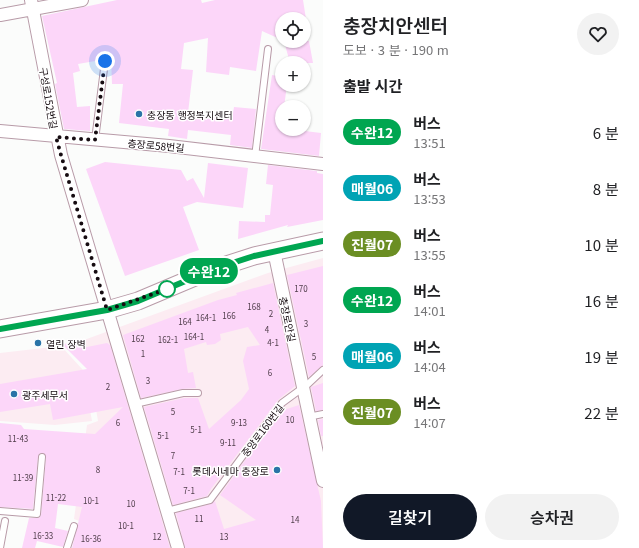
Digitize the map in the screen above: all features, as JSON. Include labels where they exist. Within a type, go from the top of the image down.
[{"type":"main road","points":[[0,329],[107,310],[138,301],[231,263],[274,251],[323,241]]},
{"type":"street","points":[[0,15],[32,5],[82,0]]},
{"type":"street","name":"구성로152번길","points":[[32,5],[56,137],[107,310]]},
{"type":"street","name":"충장로58번길","points":[[0,131],[169,146],[323,164]]},
{"type":"street","name":"충장로안길","points":[[274,251],[308,417],[323,481]]},
{"type":"street","points":[[107,310],[178,548]]},
{"type":"lane","points":[[255,157],[268,49]]},
{"type":"lane","points":[[95,140],[105,61]]},
{"type":"lane","points":[[303,387],[323,370]]},
{"type":"lane","name":"중앙로160번길","points":[[167,511],[210,500],[282,402],[303,387]]},
{"type":"lane","points":[[135,404],[183,393],[198,393]]},
{"type":"lane","points":[[308,417],[323,414]]},
{"type":"lane","points":[[0,511],[37,514],[42,457]]},
{"type":"lane","points":[[0,548],[5,521]]},
{"type":"lane","points":[[67,548],[74,526]]},
{"type":"shaded area","points":[[323,258],[323,548],[136,548],[112,533],[74,519],[87,425],[98,421],[84,340],[268,273]]},
{"type":"shaded area","name":"광주세무서","points":[[61,346],[83,370],[92,421],[55,425],[0,421],[0,353]]},
{"type":"building","points":[[117,0],[201,0],[202,3],[215,0],[303,0],[305,12],[275,12],[275,37],[262,31],[256,71],[230,67],[229,75],[206,72],[208,38],[184,43],[181,69],[193,70],[188,113],[232,119],[234,107],[256,109],[252,148],[230,145],[231,135],[188,130],[187,139],[168,136],[169,129],[119,123],[123,84],[112,84],[111,58],[105,57],[101,60],[78,64],[80,71],[73,73],[77,107],[90,106],[90,131],[64,129],[55,84],[57,83],[42,16]]},
{"type":"building","points":[[286,48],[310,48],[313,63],[311,63],[311,56],[288,56]]},
{"type":"building","points":[[272,75],[275,76],[275,92],[286,92],[285,100],[275,100],[275,136],[311,136],[311,132],[321,133],[319,156],[261,149]]},
{"type":"building","points":[[105,162],[181,170],[187,181],[193,178],[204,198],[208,163],[248,168],[243,208],[197,202],[183,207],[199,250],[125,276],[86,169]]},
{"type":"building","points":[[268,165],[317,171],[317,173],[323,174],[323,220],[287,227],[288,225],[238,239],[239,221],[265,222],[265,215],[270,215],[273,185],[266,184]]},
{"type":"building","points":[[323,266],[323,365],[309,377],[287,275]]},
{"type":"building","points":[[273,283],[295,386],[278,400],[207,496],[173,505],[144,407],[184,398],[198,398],[209,429],[241,400],[249,389],[243,361],[247,347],[260,345],[248,327],[220,334],[221,340],[215,344],[207,345],[206,342],[184,349],[188,373],[193,372],[196,388],[182,389],[141,398],[123,335],[218,300],[237,295],[236,293]]},
{"type":"building","points":[[82,342],[82,348],[107,343],[110,345],[170,548],[72,548],[82,507],[58,504],[55,528],[68,531],[63,547],[37,541],[35,548],[22,548],[29,518],[39,518],[41,515],[46,457],[43,453],[40,453],[38,457],[33,509],[0,507],[0,423],[21,425],[24,429],[95,434],[123,407],[53,420],[50,404],[0,412],[0,384],[87,369],[62,344]]},
{"type":"building","points":[[323,383],[323,410],[316,411],[311,387]]},
{"type":"building","points":[[299,405],[321,501],[323,548],[185,548],[176,513],[211,504],[215,501],[224,529],[256,520],[220,495],[281,411]]},
{"type":"building","points":[[323,419],[323,436],[321,436],[318,420]]},
{"type":"bus line","name":"수완12","points":[[0,329],[107,310],[138,301],[231,263],[274,251],[323,241]]},
{"type":"place","name":"충장동 행정복지센터","points":[[139,114]]},
{"type":"place","name":"열린 장벽","points":[[38,343]]},
{"type":"place","name":"광주세무서","points":[[14,394]]},
{"type":"place","name":"롯데시네마 충장로","points":[[277,470]]},
{"type":"route","points":[[105,61],[95,140],[56,137],[107,310],[138,301],[168,288],[167,289]]}]
